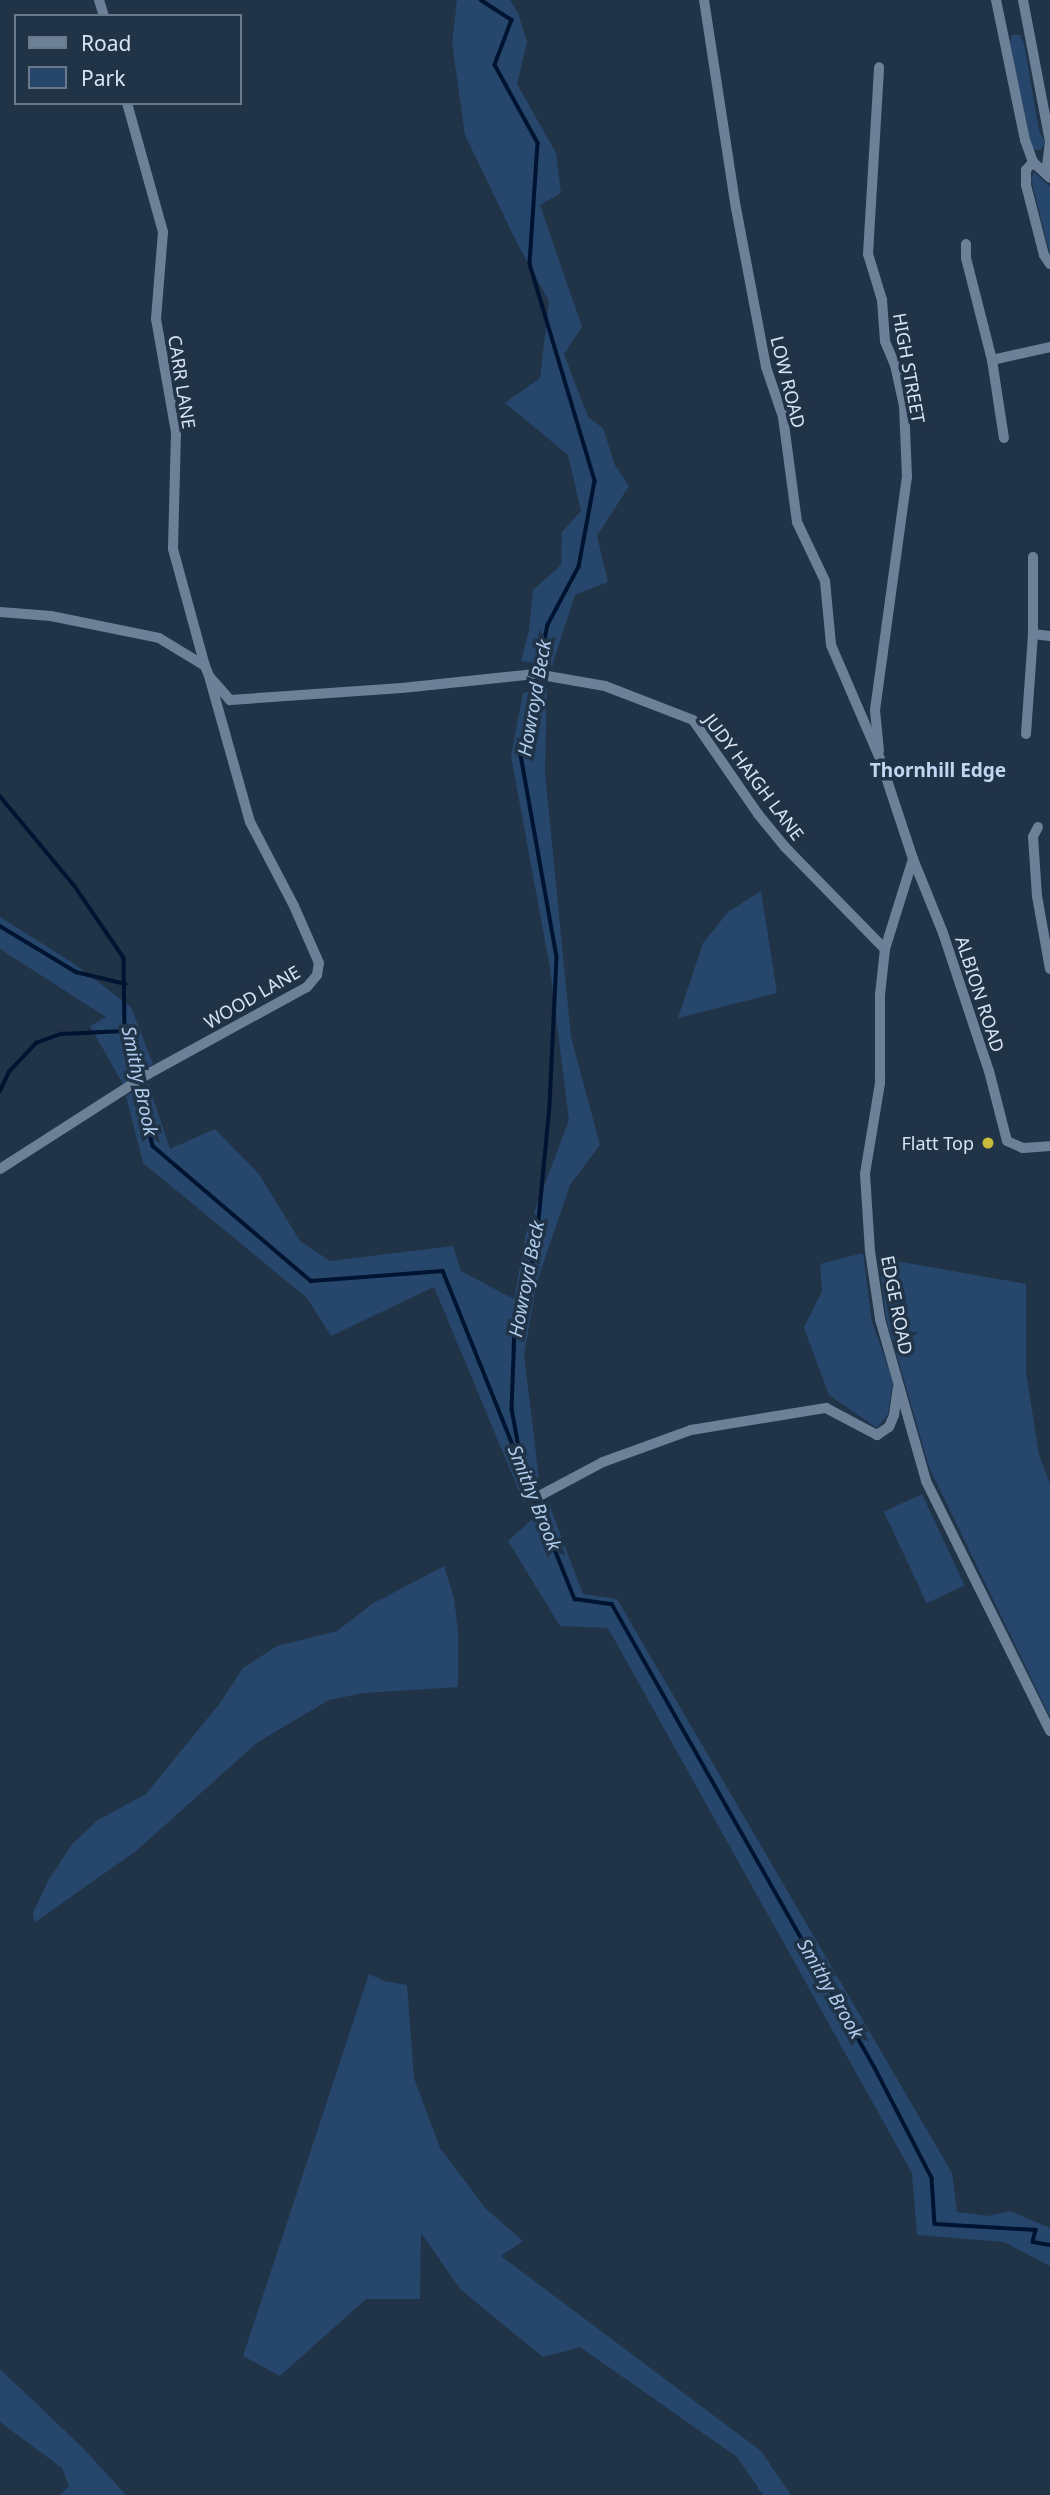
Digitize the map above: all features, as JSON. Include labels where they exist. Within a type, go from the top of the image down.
[{"type":"street","name":"LOW ROAD","points":[[704,0],[736,208],[764,354],[783,417],[797,522],[825,581],[831,645],[880,759]]},
{"type":"street","points":[[996,0],[1025,140],[1033,162],[1048,176]]},
{"type":"street","points":[[1023,0],[1050,142],[1048,176]]},
{"type":"street","name":"HIGH STREET","points":[[879,67],[868,254],[882,300],[885,341],[895,365],[904,406],[907,477],[875,710],[880,759]]},
{"type":"street","name":"CARR LANE","points":[[128,105],[163,232],[156,319],[176,433],[173,549],[207,671]]},
{"type":"street","points":[[1033,162],[1026,170],[1026,185],[1044,255],[1050,264]]},
{"type":"street","points":[[966,244],[966,258],[992,360],[1004,439]]},
{"type":"street","points":[[992,360],[1050,347]]},
{"type":"street","points":[[1026,734],[1033,634],[1033,557]]},
{"type":"street","points":[[0,612],[51,616],[159,638],[207,671],[230,700],[219,708]]},
{"type":"street","points":[[1033,634],[1050,636]]},
{"type":"street","name":"WOOD LANE","points":[[0,1169],[148,1074],[307,987],[317,975],[319,963],[294,906],[250,822],[207,671]]},
{"type":"street","name":"JUDY HAIGH LANE","points":[[230,700],[402,688],[536,674],[605,686],[694,720],[758,814],[785,847],[885,949]]},
{"type":"street","name":"ALBION ROAD","points":[[880,759],[989,1071],[1007,1141],[1023,1147],[1050,1146]]},
{"type":"street","points":[[1038,827],[1033,837],[1050,969]]},
{"type":"street","name":"EDGE ROAD","points":[[913,859],[885,949],[880,995],[880,1083],[865,1174],[870,1251],[880,1319],[926,1481],[1050,1731]]},
{"type":"street","points":[[541,1495],[603,1462],[691,1430],[826,1408],[877,1435],[889,1427],[894,1415],[898,1383]]},
{"type":"green space","points":[[457,0],[510,0],[518,13],[527,42],[517,84],[556,153],[561,193],[540,205],[582,327],[564,354],[588,417],[603,428],[615,465],[629,486],[597,536],[608,582],[575,595],[552,666],[521,661],[529,630],[533,590],[561,565],[562,532],[581,511],[568,455],[505,403],[540,378],[549,301],[517,243],[465,135],[452,43]]},
{"type":"green space","points":[[1012,35],[1020,35],[1024,43],[1039,131],[1045,142],[1041,150],[1033,150],[1030,140],[1010,42]]},
{"type":"green space","points":[[1034,172],[1050,187],[1050,255],[1031,179]]},
{"type":"green space","points":[[547,688],[545,772],[571,1037],[600,1145],[570,1185],[537,1282],[524,1355],[539,1479],[524,1503],[434,1287],[331,1336],[307,1298],[143,1163],[126,1096],[148,1083],[170,1149],[215,1129],[259,1174],[300,1241],[330,1261],[453,1246],[461,1271],[514,1299],[526,1234],[569,1120],[550,968],[511,756],[523,693]]},
{"type":"green space","points":[[761,891],[777,993],[678,1018],[703,943],[728,912]]},
{"type":"green space","points":[[0,917],[73,963],[131,1007],[153,1064],[123,1084],[90,1026],[106,1017],[0,949]]},
{"type":"green space","points":[[863,1253],[872,1322],[893,1381],[888,1414],[877,1428],[829,1395],[804,1328],[822,1291],[820,1264]]},
{"type":"green space","points":[[879,1258],[1026,1284],[1026,1372],[1039,1455],[1050,1484],[1050,1717],[929,1467],[886,1318]]},
{"type":"green space","points":[[922,1494],[965,1586],[927,1603],[884,1512]]},
{"type":"green space","points":[[549,1504],[583,1594],[617,1599],[952,2173],[957,2212],[988,2216],[1010,2211],[1050,2228],[1050,2266],[1004,2242],[917,2235],[912,2173],[608,1628],[560,1626],[508,1541]]},
{"type":"green space","points":[[444,1566],[454,1598],[458,1631],[458,1687],[364,1693],[329,1700],[258,1742],[136,1851],[34,1923],[33,1913],[48,1881],[72,1844],[98,1820],[146,1794],[220,1703],[243,1668],[277,1646],[337,1631],[372,1604]]},
{"type":"green space","points":[[369,1974],[384,1981],[407,1985],[414,2078],[440,2148],[486,2209],[523,2241],[501,2256],[761,2451],[791,2495],[763,2495],[737,2457],[580,2347],[543,2357],[461,2290],[421,2233],[420,2299],[366,2299],[280,2376],[243,2356]]},
{"type":"green space","points":[[0,2369],[83,2448],[126,2495],[60,2495],[69,2486],[62,2468],[0,2422]]},
{"type":"waterway","name":"Howroyd Beck","points":[[481,0],[512,20],[495,65],[538,143],[530,264],[595,481],[579,567],[548,625],[521,755],[557,957],[550,1106],[536,1251],[515,1328],[512,1409],[524,1474]]},
{"type":"waterway","name":"Smithy Brook","points":[[0,796],[74,885],[124,958],[125,1031],[153,1146],[311,1281],[443,1271],[575,1599],[612,1604],[875,2068],[932,2178],[935,2224],[1036,2230],[1033,2242],[1050,2245]]},
{"type":"waterway","points":[[0,926],[76,972],[126,984]]},
{"type":"waterway","points":[[0,1091],[9,1072],[36,1043],[61,1034],[125,1031]]},
{"type":"place","name":"Flatt Top","points":[[988,1143]]},
{"type":"district","name":"Thornhill Edge","points":[[938,771]]}]
